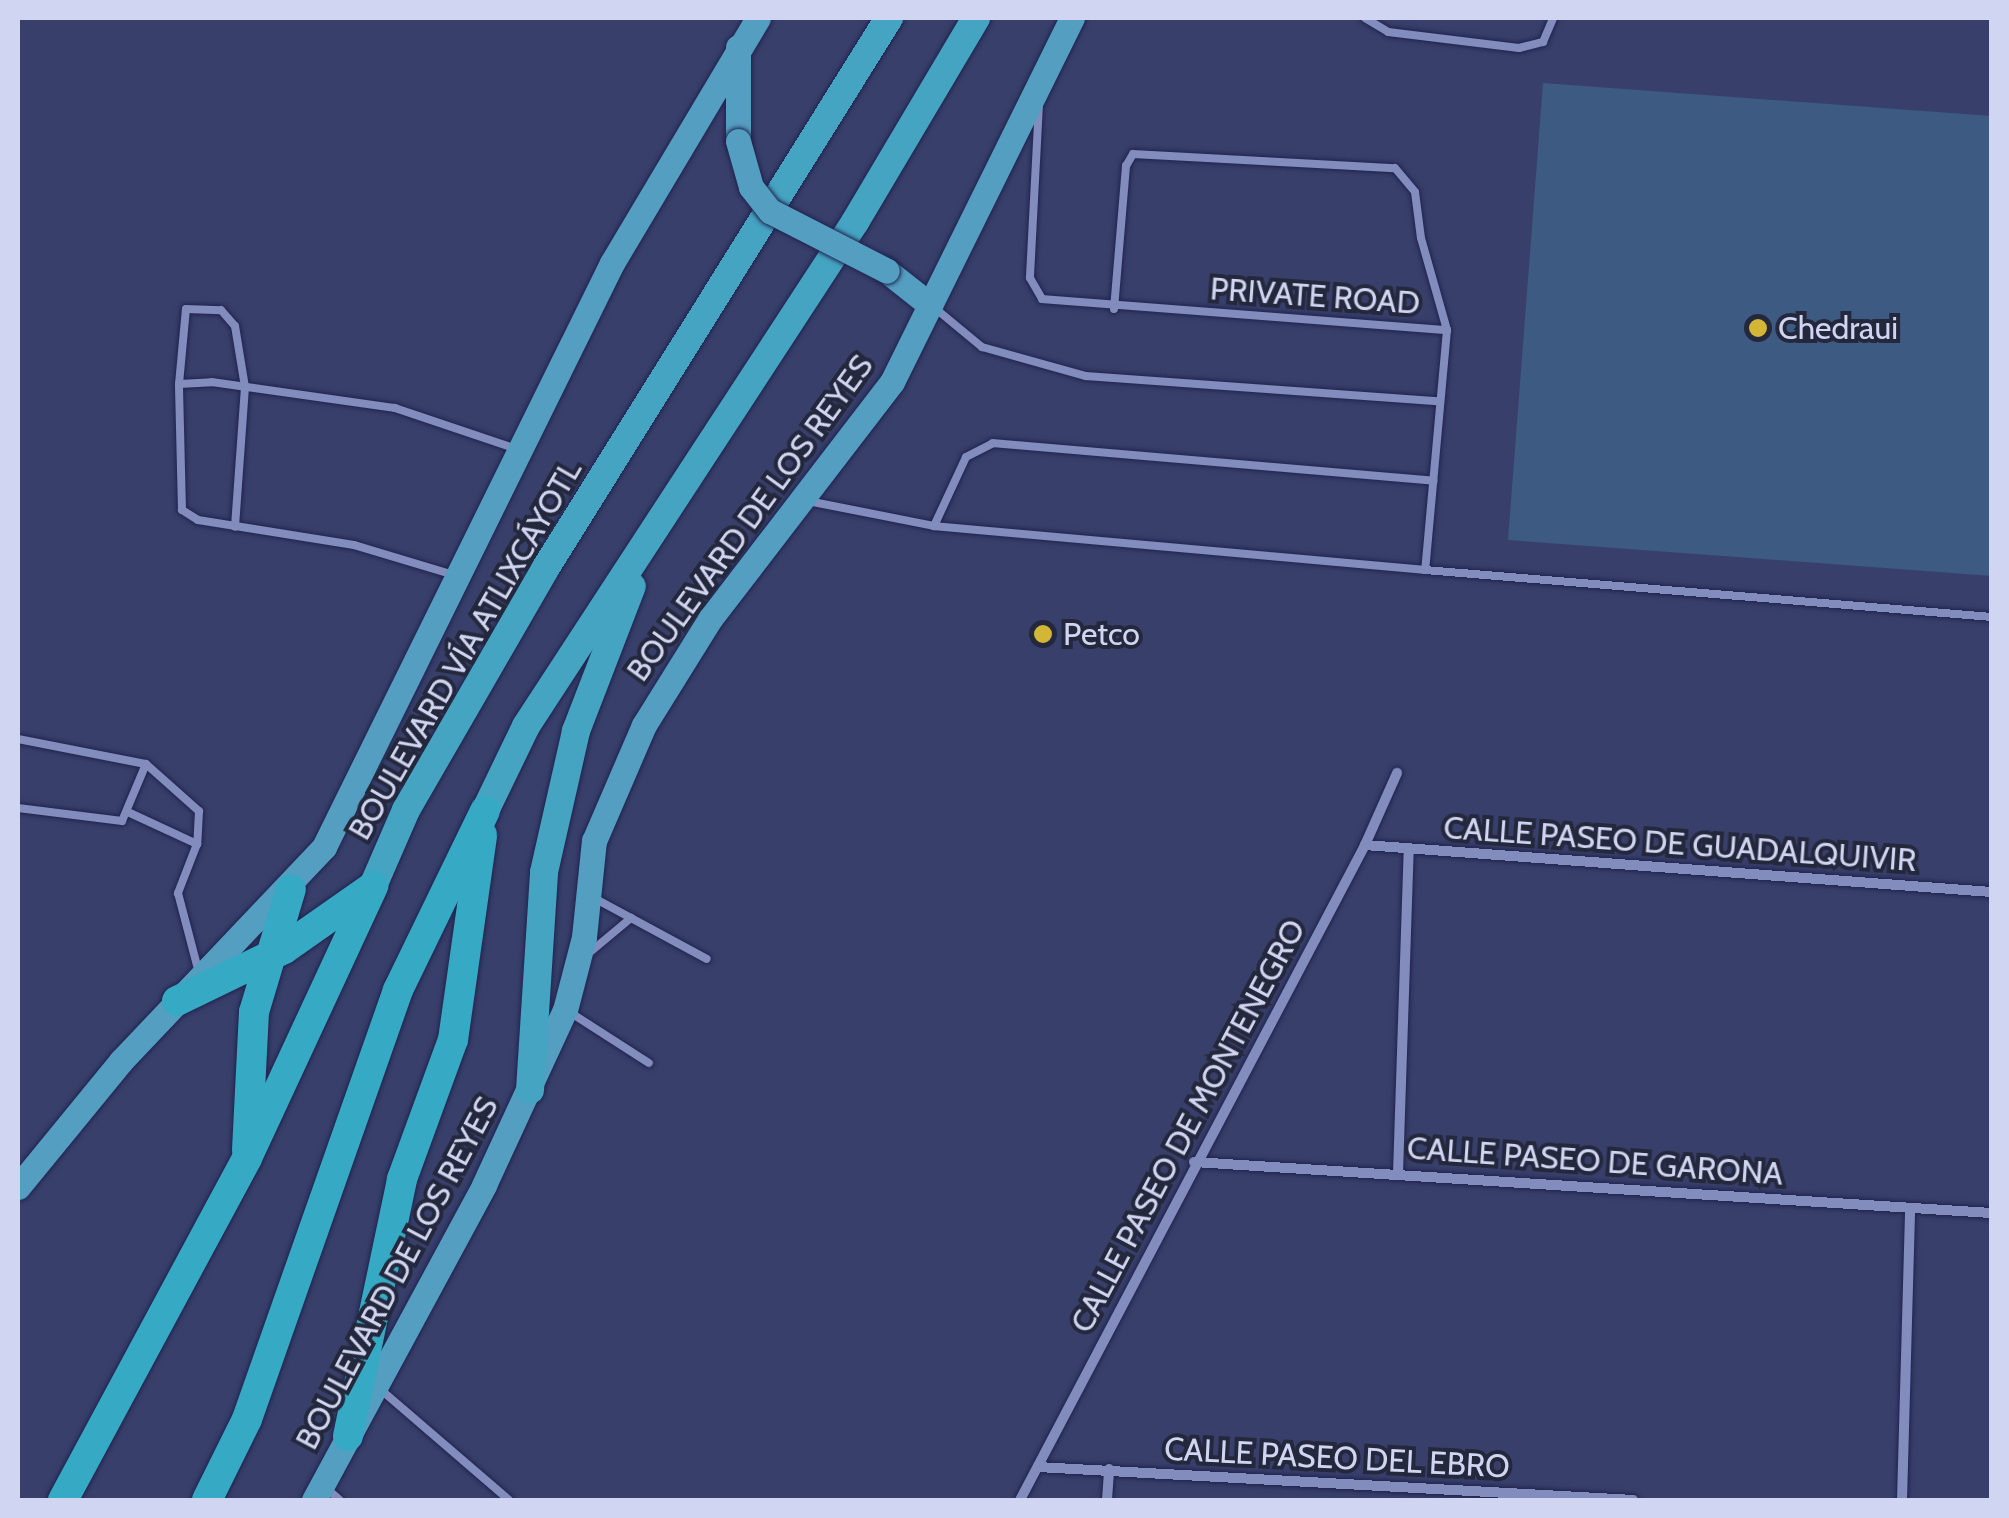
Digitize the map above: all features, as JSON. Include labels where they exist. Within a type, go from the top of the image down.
[{"type":"highway","name":"BOULEVARD VÍA ATLIXCÁYOTL","points":[[62,1500],[247,1158],[406,810],[546,569],[890,18]]},
{"type":"highway","points":[[207,1500],[247,1419],[398,990],[526,726],[855,222],[976,18]]},
{"type":"highway","points":[[530,1090],[544,872],[576,731],[652,536]]},
{"type":"highway","points":[[348,1436],[402,1179],[453,1040],[485,811]]},
{"type":"highway","points":[[176,1001],[267,958],[373,886]]},
{"type":"highway","points":[[247,1158],[247,1060],[267,958],[291,890]]},
{"type":"main road","points":[[18,1187],[176,1001],[291,890],[324,848],[612,262],[758,18]]},
{"type":"main road","name":"BOULEVARD DE LOS REYES","points":[[326,1496],[348,1436],[530,1090],[565,1010],[577,974],[585,893],[606,807],[662,692],[710,619],[806,501],[892,382],[1072,18]]},
{"type":"main road","points":[[738,47],[738,141],[751,187],[770,211],[887,272],[930,305]]},
{"type":"street","name":"CALLE PASEO DE MONTENEGRO","points":[[1020,1500],[1194,1162],[1365,846],[1396,772]]},
{"type":"street","name":"CALLE PASEO DE GUADALQUIVIR","points":[[1365,846],[1992,892]]},
{"type":"street","points":[[1398,1173],[1409,849]]},
{"type":"street","name":"CALLE PASEO DE GARONA","points":[[1194,1162],[1992,1213]]},
{"type":"street","points":[[1902,1500],[1910,1208]]},
{"type":"street","name":"CALLE PASEO DEL EBRO","points":[[1038,1466],[1633,1500]]},
{"type":"street","points":[[1108,1500],[1109,1469]]},
{"type":"lane","points":[[1364,18],[1388,32],[1519,48],[1543,42],[1553,18]]},
{"type":"lane","name":"PRIVATE ROAD","points":[[1039,84],[1033,289],[1042,299],[1114,309],[1447,330],[1437,401],[1434,482]]},
{"type":"lane","points":[[1114,309],[1126,166],[1146,150],[1395,168],[1415,192],[1420,238],[1447,330]]},
{"type":"lane","points":[[930,305],[982,347],[1086,376],[1437,401]]},
{"type":"lane","points":[[236,527],[244,387],[232,318],[193,307],[183,320],[179,384],[182,510],[236,527],[354,545],[458,576]]},
{"type":"lane","points":[[179,384],[244,387],[395,408],[520,451]]},
{"type":"lane","points":[[934,526],[966,457],[993,443],[1434,482],[1424,570]]},
{"type":"lane","points":[[806,501],[934,526],[1992,617]]},
{"type":"lane","points":[[18,738],[146,764],[199,810],[197,844],[178,894],[200,977]]},
{"type":"lane","points":[[18,808],[109,824],[130,813],[146,764]]},
{"type":"lane","points":[[130,813],[197,844]]},
{"type":"lane","points":[[585,893],[707,959]]},
{"type":"lane","points":[[577,974],[600,941],[632,918]]},
{"type":"lane","points":[[565,1010],[648,1062]]},
{"type":"lane","points":[[377,1386],[509,1500]]},
{"type":"building","name":"Chedraui","points":[[1543,83],[1992,116],[1992,576],[1508,540]]},
{"type":"place","name":"Chedraui","points":[[1758,328]]},
{"type":"place","name":"Petco","points":[[1043,634]]}]
